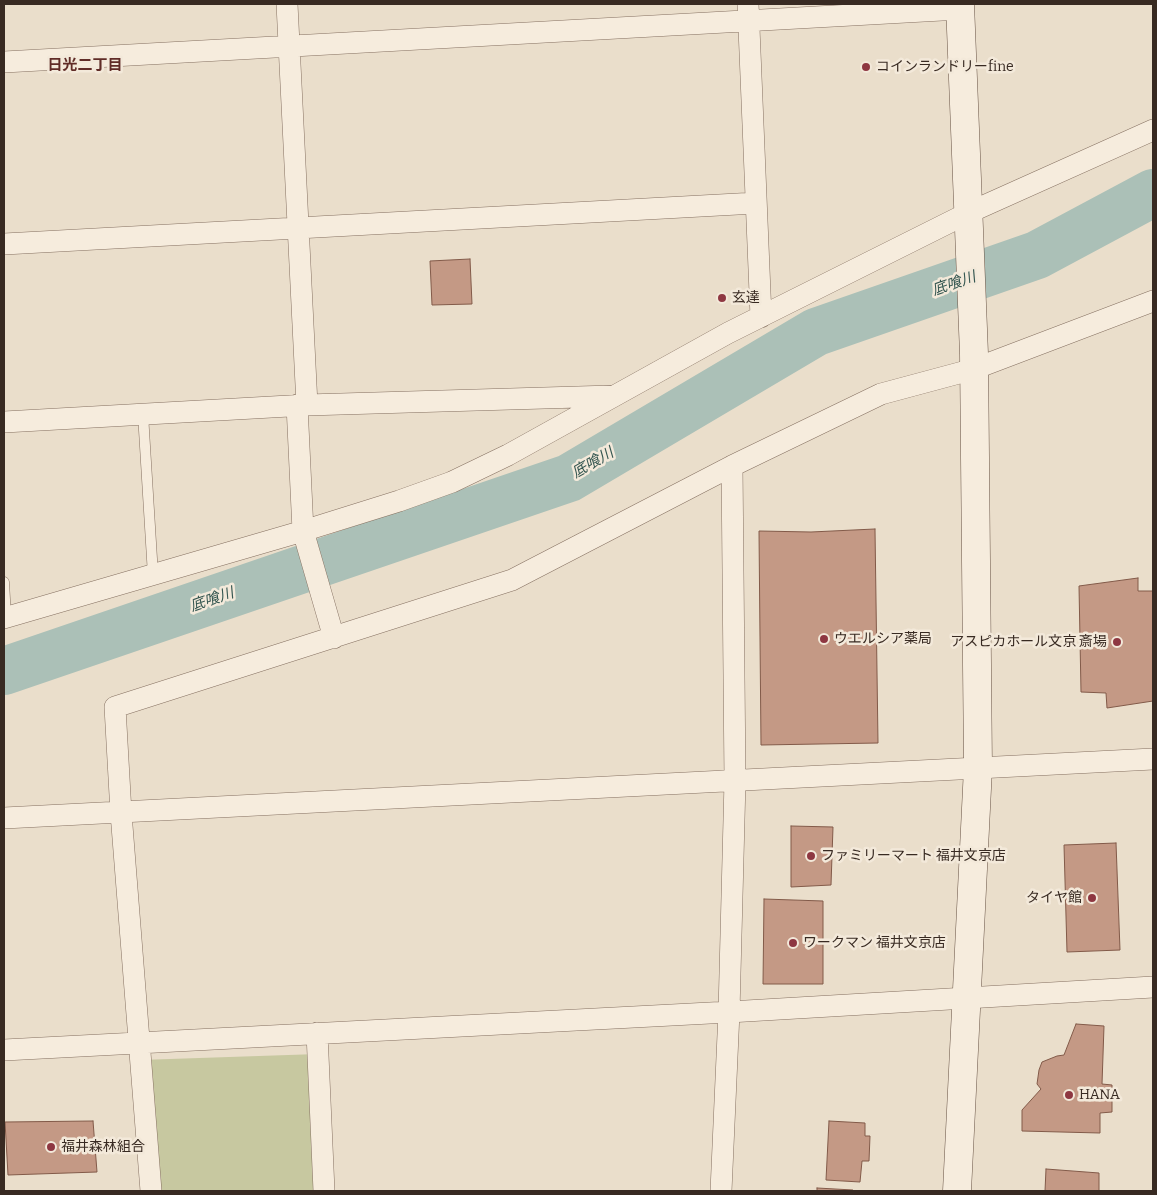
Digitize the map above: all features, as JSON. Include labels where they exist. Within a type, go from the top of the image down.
[{"type":"street","points":[[288,4],[298,228],[304,538],[331,630]]},
{"type":"street","points":[[4,62],[290,46],[749,12],[960,6],[974,361],[978,768],[957,1191]]},
{"type":"street","points":[[749,12],[761,317]]},
{"type":"street","points":[[5,618],[154,574],[304,538],[452,482],[508,456],[728,333],[969,225],[1153,130]]},
{"type":"street","points":[[4,244],[756,202]]},
{"type":"street","points":[[151,1191],[121,813],[115,707],[331,630],[512,580],[732,466],[881,394],[1153,301]]},
{"type":"street","points":[[4,422],[302,405],[614,396]]},
{"type":"street","points":[[721,1191],[729,1012],[735,781],[732,466]]},
{"type":"street","points":[[4,818],[1153,759]]},
{"type":"street","points":[[4,1050],[729,1012],[1153,987]]},
{"type":"street","points":[[317,1033],[324,1191]]},
{"type":"lane","points":[[144,414],[154,574]]},
{"type":"lane","points":[[4,582],[5,618]]},
{"type":"green space","points":[[318,1054],[324,1191],[158,1191],[140,1060]]},
{"type":"building","points":[[470,259],[472,304],[432,305],[430,261]]},
{"type":"building","points":[[875,529],[878,743],[761,745],[759,531],[811,532]]},
{"type":"building","name":"アスピカホール文京 斎場","points":[[1138,578],[1138,591],[1153,591],[1153,701],[1107,708],[1106,693],[1081,692],[1079,586]]},
{"type":"building","name":"ファミリーマート 福井文京店","points":[[791,826],[833,827],[831,885],[791,887]]},
{"type":"building","name":"タイヤ館","points":[[1116,843],[1120,950],[1067,952],[1064,845]]},
{"type":"building","name":"ワークマン 福井文京店","points":[[764,899],[823,901],[823,984],[763,984]]},
{"type":"building","points":[[1076,1024],[1104,1026],[1102,1084],[1112,1085],[1112,1112],[1100,1113],[1100,1133],[1022,1131],[1022,1110],[1041,1089],[1037,1084],[1042,1062],[1064,1055]]},
{"type":"building","name":"福井森林組合","points":[[93,1121],[97,1172],[8,1175],[5,1122]]},
{"type":"building","points":[[829,1121],[865,1123],[865,1136],[870,1136],[869,1161],[862,1161],[860,1182],[826,1180]]},
{"type":"building","points":[[1046,1169],[1099,1173],[1099,1191],[1045,1191]]},
{"type":"building","points":[[817,1188],[853,1190],[853,1191],[817,1191]]},
{"type":"waterway","name":"底喰川","points":[[4,671],[569,478],[816,332],[1037,255],[1153,193]]},
{"type":"place","name":"コインランドリーfine","points":[[866,67]]},
{"type":"place","name":"玄達","points":[[722,298]]},
{"type":"place","name":"ウエルシア薬局","points":[[824,639]]},
{"type":"place","name":"アスピカホール文京 斎場","points":[[1117,642]]},
{"type":"place","name":"ファミリーマート 福井文京店","points":[[811,856]]},
{"type":"place","name":"タイヤ館","points":[[1092,898]]},
{"type":"place","name":"ワークマン 福井文京店","points":[[793,943]]},
{"type":"place","name":"HANA","points":[[1069,1095]]},
{"type":"place","name":"福井森林組合","points":[[51,1147]]},
{"type":"district","name":"日光二丁目","points":[[85,66]]}]
